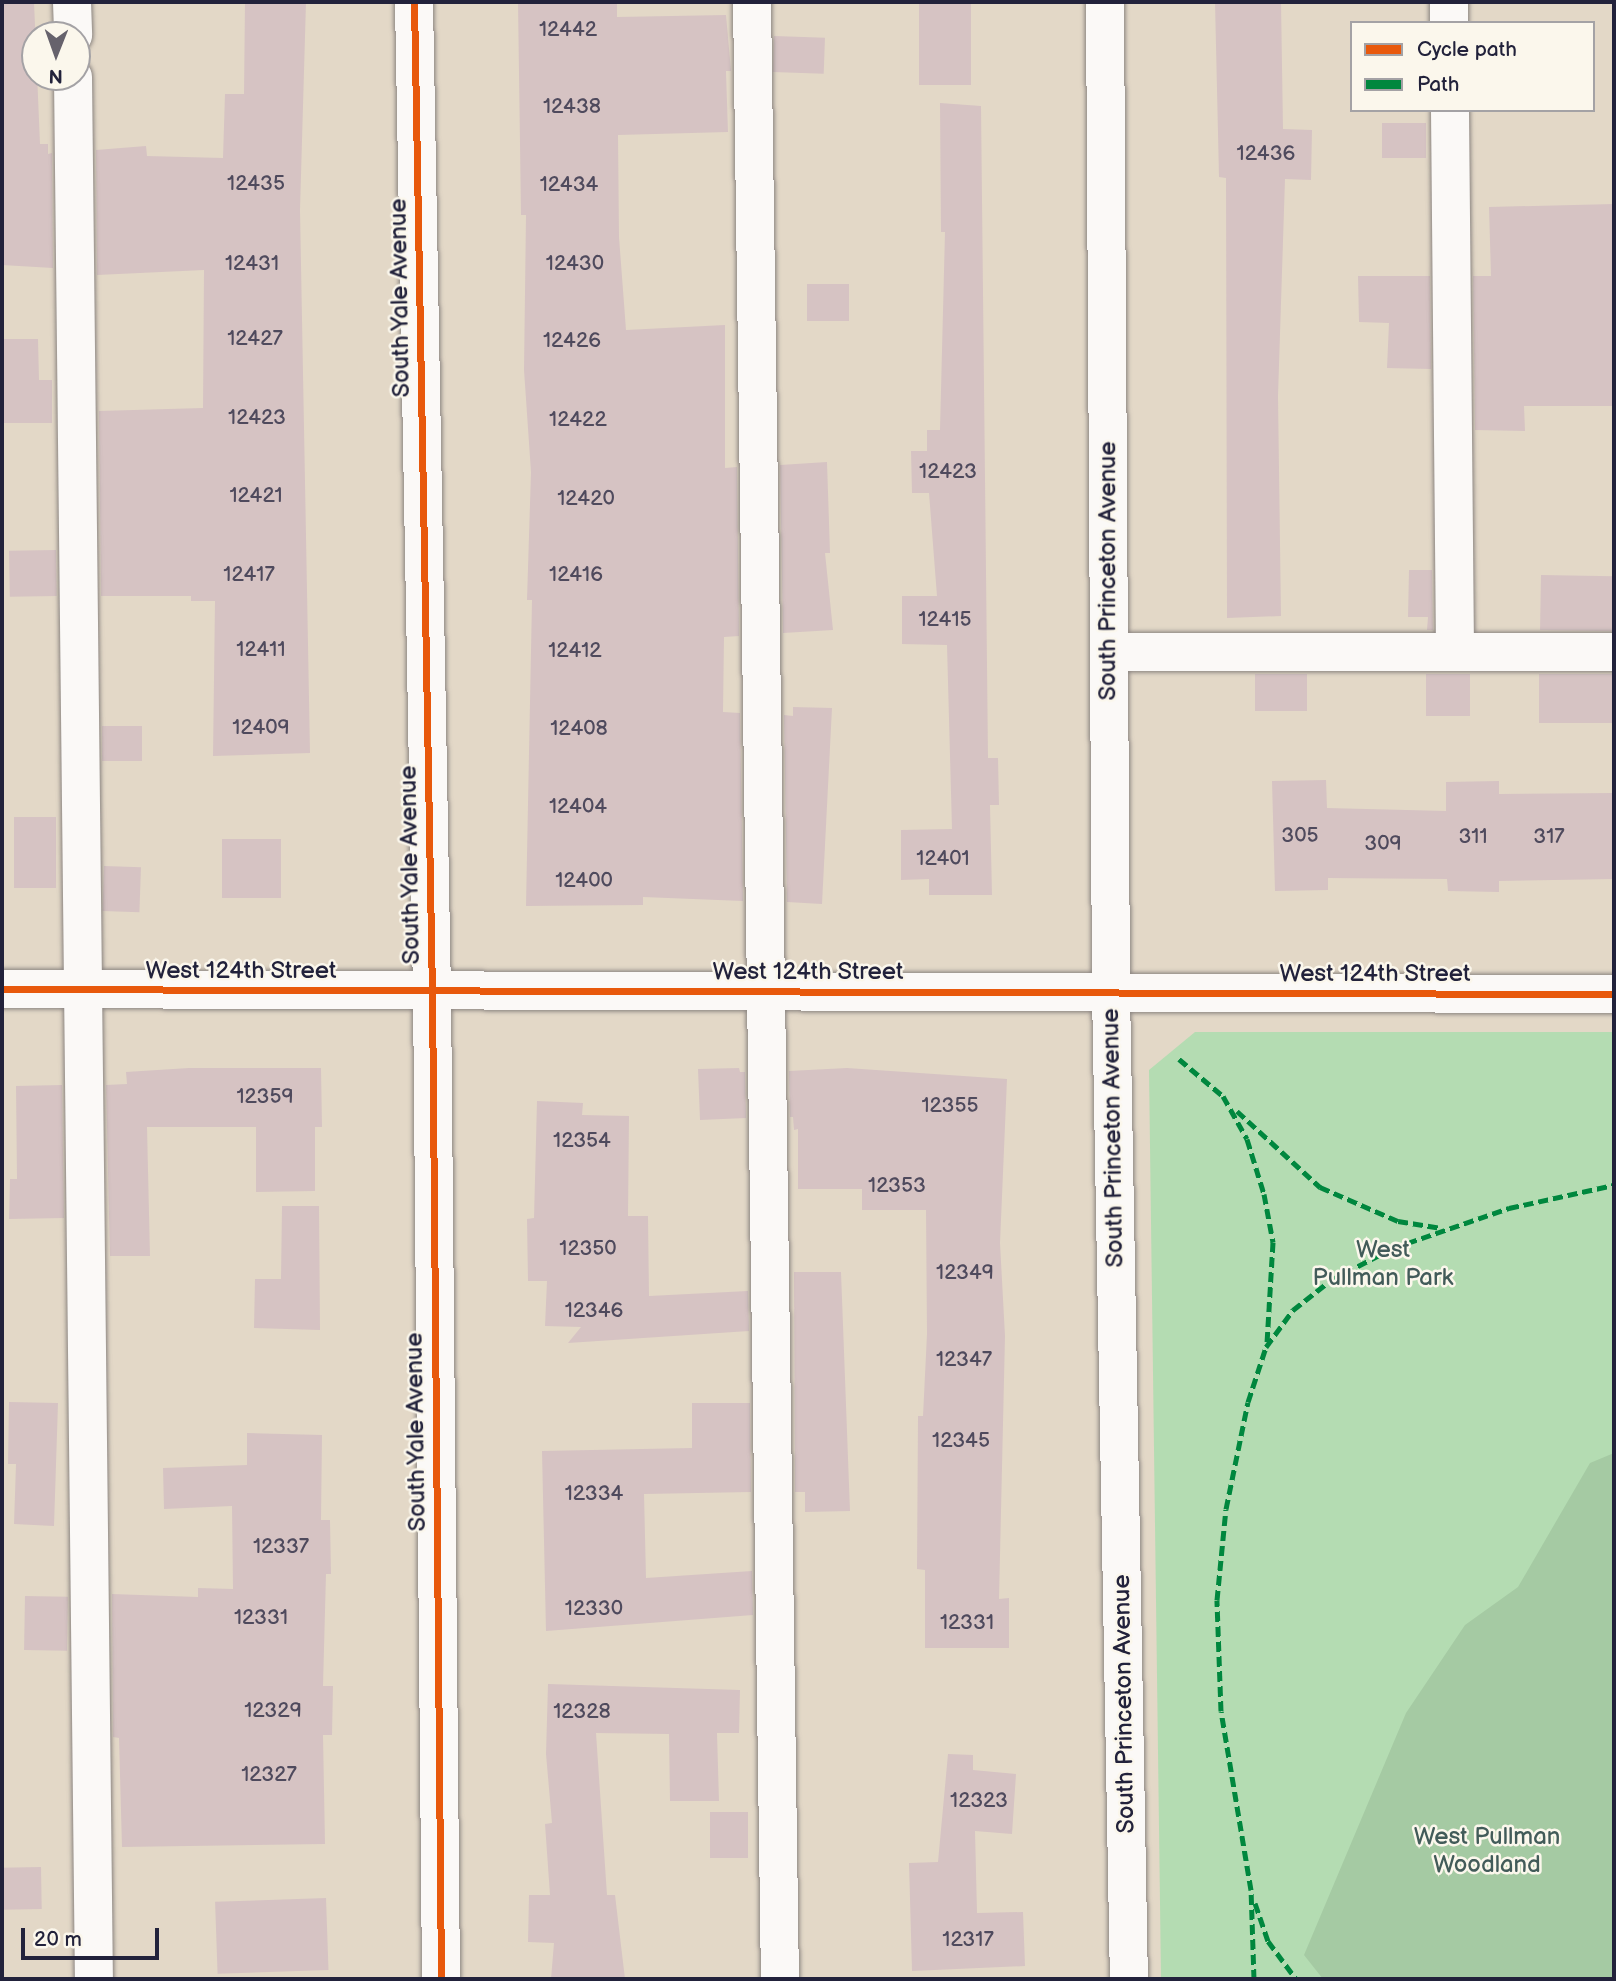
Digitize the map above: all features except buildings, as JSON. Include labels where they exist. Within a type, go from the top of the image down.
[{"type":"street","points":[[72,2],[73,21]]},
{"type":"street","name":"South Yale Avenue","points":[[414,2],[432,990],[441,1979]]},
{"type":"street","points":[[751,2],[780,1979]]},
{"type":"street","name":"South Princeton Avenue","points":[[1105,2],[1111,992],[1129,1979]]},
{"type":"street","points":[[1449,2],[1449,21]]},
{"type":"street","points":[[73,91],[94,1979]]},
{"type":"street","points":[[1450,112],[1455,652]]},
{"type":"street","points":[[1109,652],[1614,652]]},
{"type":"street","name":"West 124th Street","points":[[2,989],[1614,994]]},
{"type":"green space","name":"West Pullman Park","points":[[1195,1032],[1614,1032],[1614,1979],[1161,1979],[1149,1070]]},
{"type":"green space","name":"West Pullman Woodland","points":[[1614,1453],[1614,1979],[1323,1979],[1304,1955],[1406,1713],[1465,1625],[1518,1587],[1590,1463]]},
{"type":"marked path","points":[[1179,1059],[1223,1096],[1247,1139],[1264,1194],[1273,1242],[1267,1343]]},
{"type":"marked path","points":[[1237,1111],[1320,1187],[1398,1221],[1441,1228]]},
{"type":"marked path","points":[[1254,1979],[1251,1890],[1221,1711],[1217,1600],[1226,1509],[1248,1402],[1266,1347],[1293,1310],[1331,1280],[1393,1248],[1509,1208],[1614,1185]]},
{"type":"marked path","points":[[1255,1903],[1268,1941],[1296,1979]]},
{"type":"cycle path","points":[[414,2],[432,990],[441,1979]]},
{"type":"cycle path","points":[[2,989],[1614,994]]}]
